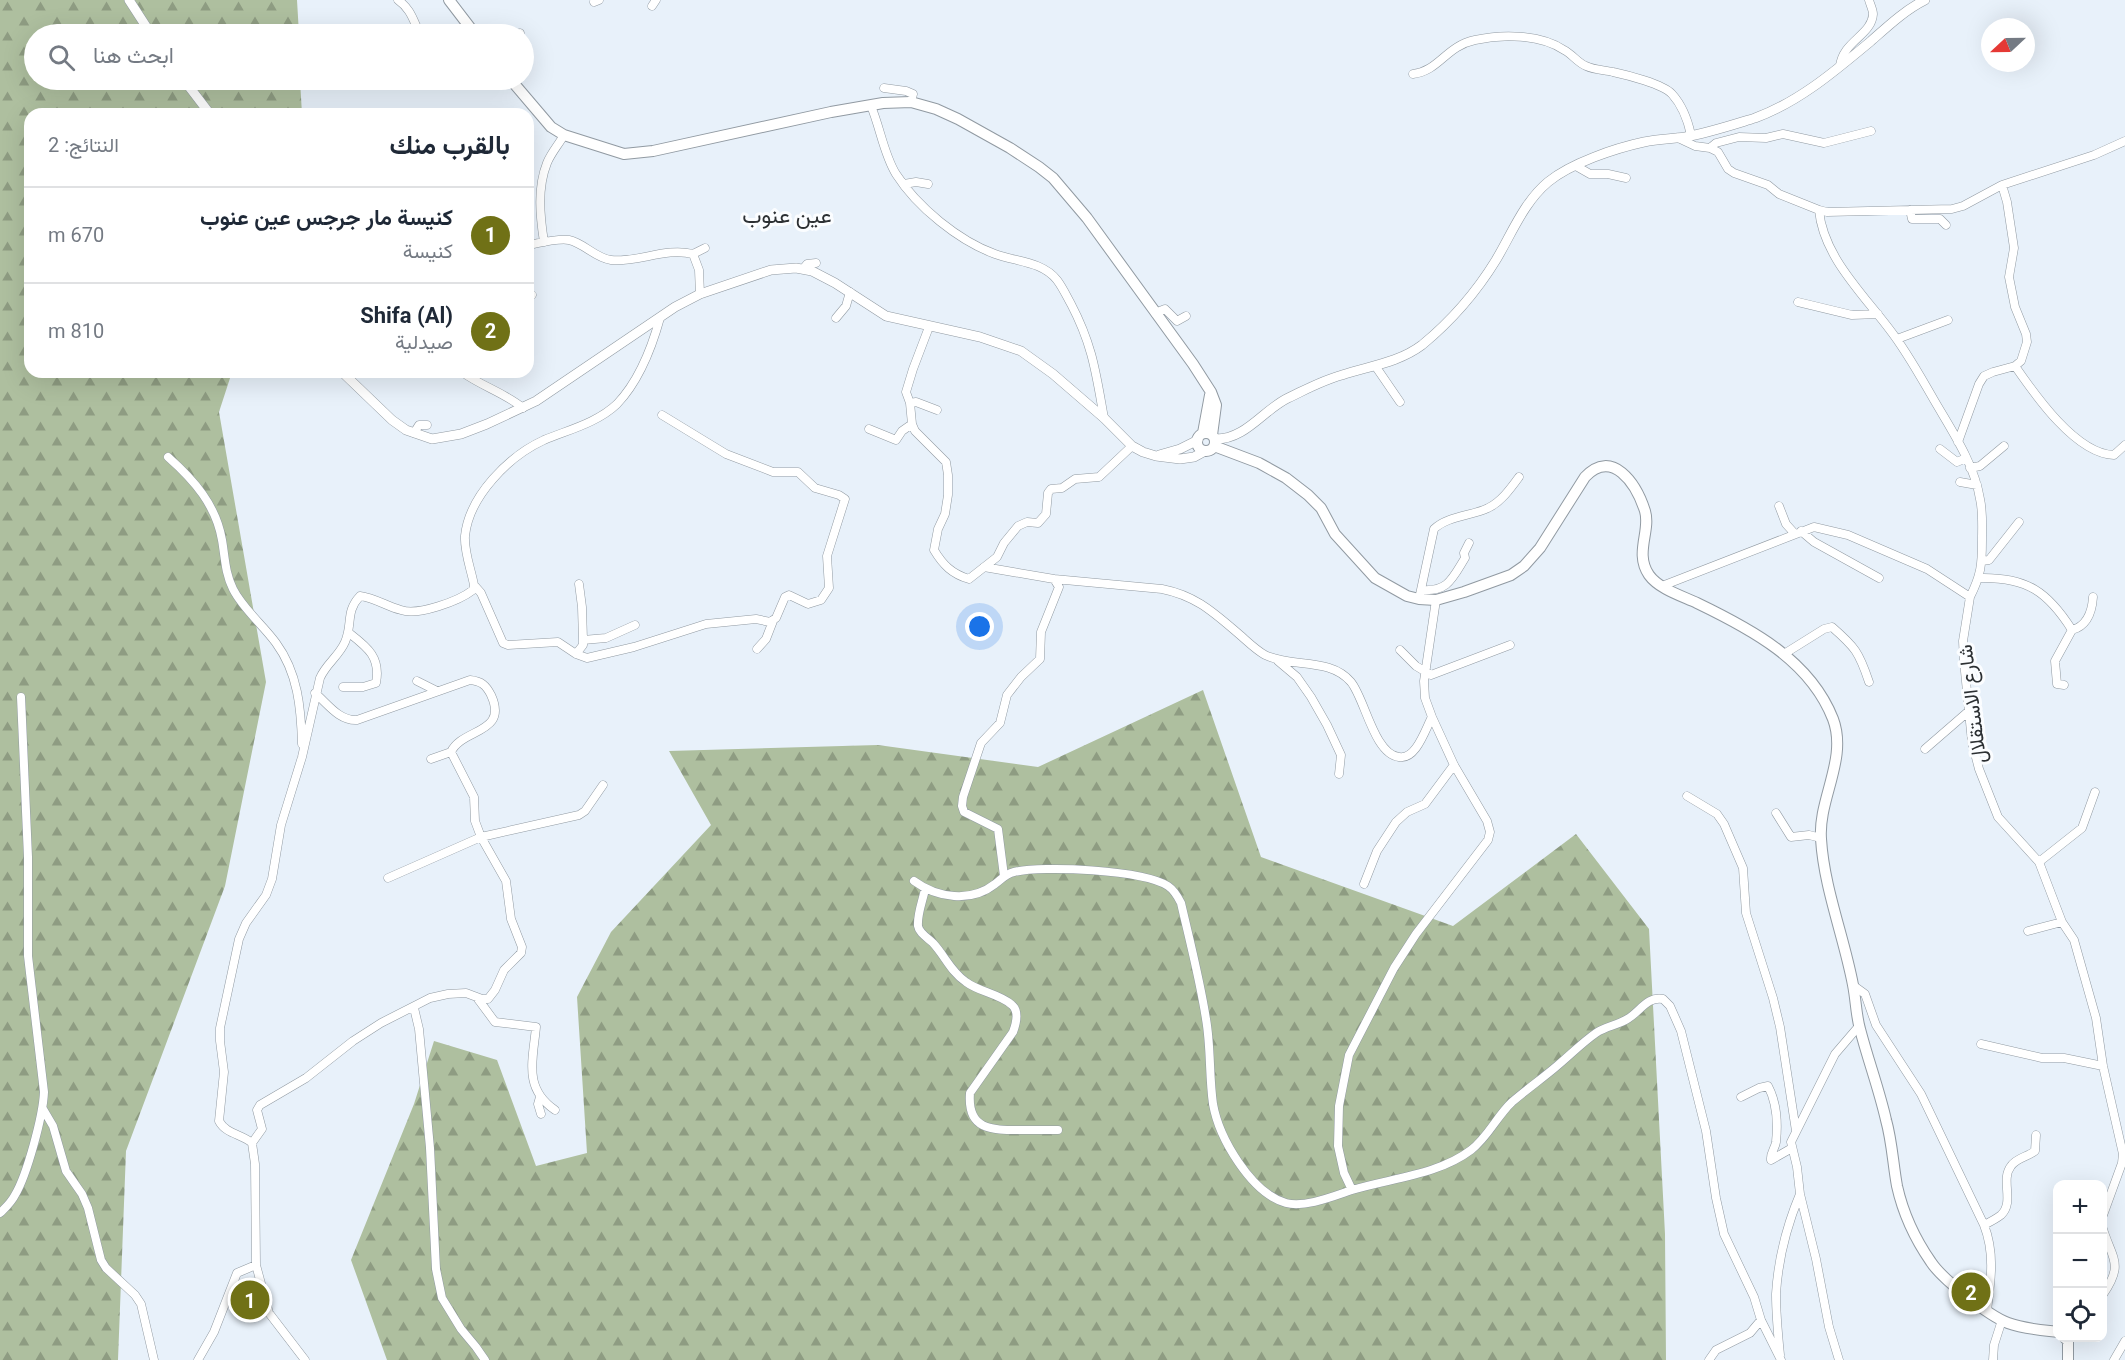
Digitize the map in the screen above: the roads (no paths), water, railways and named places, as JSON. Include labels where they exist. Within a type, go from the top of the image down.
[{"type":"main road","points":[[449,0],[467,24]]},
{"type":"main road","points":[[520,90],[551,127],[564,135],[624,154],[653,151],[871,105],[911,102],[958,118],[1010,148],[1053,178],[1087,218],[1211,392],[1216,405],[1208,441],[1259,463],[1286,478],[1308,495],[1321,508],[1335,534],[1370,573],[1407,596],[1420,594],[1436,600],[1511,575],[1524,566],[1540,548],[1585,477],[1594,468],[1605,465],[1616,467],[1639,498],[1646,513],[1642,552],[1645,567],[1654,582],[1718,613],[1758,636],[1784,654],[1819,691],[1834,721],[1838,740],[1830,789],[1821,819],[1821,838],[1828,879],[1854,986],[1859,1026],[1887,1123],[1897,1185],[1910,1224],[1931,1262],[1944,1278],[2002,1320],[2022,1327],[2053,1331]]},
{"type":"main road","points":[[2068,1342],[2068,1360]]},
{"type":"street","points":[[129,0],[145,24]]},
{"type":"street","points":[[398,0],[410,9],[415,24]]},
{"type":"street","points":[[1840,66],[1842,55],[1870,26],[1873,13],[1869,0]]},
{"type":"street","points":[[348,378],[392,420],[414,433],[432,438],[461,434],[523,408],[564,384],[660,318],[700,294],[771,270],[788,267],[818,274],[886,315],[929,327],[980,337],[1021,351],[1047,369],[1104,418],[1132,446],[1156,456],[1208,441],[1226,439],[1241,433],[1280,402],[1341,375],[1376,367],[1407,355],[1444,325],[1488,272],[1525,209],[1541,188],[1559,174],[1644,142],[1691,135],[1734,124],[1776,109],[1805,92],[1902,14],[1925,0]]},
{"type":"street","points":[[1413,74],[1425,72],[1451,50],[1473,40],[1495,37],[1538,40],[1563,49],[1587,67],[1625,75],[1671,92],[1686,116],[1691,135]]},
{"type":"street","points":[[884,88],[913,94],[911,102]]},
{"type":"street","points":[[192,90],[205,108]]},
{"type":"street","points":[[871,105],[894,169],[904,184],[934,217],[964,238],[997,255],[1028,262],[1056,279],[1083,327],[1090,345],[1104,418]]},
{"type":"street","points":[[1710,148],[1716,143],[1739,137],[1766,138],[1783,134],[1824,143],[1871,131]]},
{"type":"street","points":[[544,242],[539,209],[544,171],[548,160],[564,135]]},
{"type":"street","points":[[1677,138],[1718,152],[1728,169],[1734,173],[1768,184],[1779,194],[1827,212],[1952,209],[1964,206],[2002,185],[2094,155],[2125,141]]},
{"type":"street","points":[[1576,166],[1590,174],[1608,174],[1626,178]]},
{"type":"street","points":[[904,184],[916,182],[928,184]]},
{"type":"street","points":[[1958,442],[1978,384],[1984,376],[2016,366],[2021,361],[2027,342],[2015,307],[2009,277],[2014,248],[2002,185]]},
{"type":"street","points":[[1819,210],[1820,226],[1837,260],[1898,339],[1917,368],[1966,458],[1977,485],[1982,514],[1980,578],[2031,586],[2058,608],[2072,630]]},
{"type":"street","points":[[1910,210],[1912,219],[1940,219],[1946,225]]},
{"type":"street","points":[[534,244],[571,240],[599,257],[609,260],[659,253],[693,254],[705,248]]},
{"type":"street","points":[[693,254],[699,270],[700,294]]},
{"type":"street","points":[[803,269],[807,264],[816,264]]},
{"type":"street","points":[[836,318],[846,306],[850,292]]},
{"type":"street","points":[[1798,302],[1852,315],[1878,314]]},
{"type":"street","points":[[1155,313],[1165,309],[1177,321],[1186,316]]},
{"type":"street","points":[[660,318],[655,335],[632,384],[616,404],[570,432],[530,447],[500,471],[482,494],[468,519],[465,536],[474,585],[481,593],[503,643],[508,645],[558,642],[576,654],[587,658],[716,622],[756,619],[773,621]]},
{"type":"street","points":[[1898,339],[1948,320]]},
{"type":"street","points":[[929,327],[906,392],[915,431],[946,462],[948,495],[934,550],[951,572],[969,579],[997,557],[1004,543],[1018,526],[1027,522],[1038,523],[1046,513],[1048,493],[1051,489],[1062,488],[1075,479],[1099,477],[1132,446]]},
{"type":"street","points":[[2016,366],[2056,420],[2086,445],[2098,453],[2114,456],[2125,445]]},
{"type":"street","points":[[1376,367],[1400,402]]},
{"type":"street","points":[[471,378],[490,390],[513,400],[523,408]]},
{"type":"street","points":[[910,404],[916,402],[938,410]]},
{"type":"street","points":[[662,415],[726,454],[773,472],[793,470],[815,488],[840,495],[845,499],[826,556],[830,581],[826,595],[815,603],[808,604],[789,596],[785,597],[766,639],[758,649]]},
{"type":"street","points":[[869,429],[896,440],[902,431],[912,424]]},
{"type":"street","points":[[414,433],[419,425],[426,425]]},
{"type":"street","points":[[1970,468],[1980,466],[2004,446]]},
{"type":"street","points":[[1940,449],[1958,462],[1966,458]]},
{"type":"street","points":[[168,457],[187,474],[204,495],[219,532],[233,590],[277,643],[291,670],[299,699],[302,757]]},
{"type":"street","points":[[1469,543],[1464,553],[1465,558],[1448,584],[1443,588],[1420,594],[1434,529],[1448,521],[1491,507],[1519,477]]},
{"type":"street","points":[[1960,482],[1977,485]]},
{"type":"street","points":[[1779,506],[1786,524],[1879,578]]},
{"type":"street","points":[[1982,561],[1989,560],[2019,522]]},
{"type":"street","points":[[1662,586],[1814,527],[1848,536],[1927,569],[1970,597]]},
{"type":"street","points":[[984,567],[1054,579],[1162,589],[1178,592],[1203,604],[1257,650],[1274,658],[1297,677],[1327,724],[1341,755],[1339,774]]},
{"type":"street","name":"شارع الاستقلال","points":[[1980,578],[1970,597],[1963,641],[1972,742],[1979,769],[1998,817],[2039,861],[2062,922],[2074,940],[2085,975],[2096,1018],[2103,1066],[2124,1153],[2107,1206]]},
{"type":"street","points":[[1004,876],[998,829],[964,812],[963,797],[981,743],[1000,723],[1007,695],[1021,677],[1040,659],[1041,632],[1059,587],[1054,579]]},
{"type":"street","points":[[576,654],[583,645],[579,584]]},
{"type":"street","points":[[305,1360],[268,1313],[256,1265],[255,1164],[252,1143],[246,1138],[229,1132],[219,1121],[225,1072],[220,1028],[240,939],[246,923],[266,895],[272,879],[281,825],[302,757],[315,693],[322,672],[342,649],[349,633],[351,608],[360,596],[371,597],[398,610],[417,611],[469,593],[473,590],[474,585]]},
{"type":"street","points":[[2064,685],[2057,684],[2055,661],[2072,630],[2081,627],[2085,622],[2092,607],[2093,597]]},
{"type":"street","points":[[1352,1190],[1344,1173],[1338,1146],[1339,1106],[1349,1055],[1394,968],[1416,934],[1488,840],[1490,832],[1487,821],[1454,765],[1425,698],[1436,600]]},
{"type":"street","points":[[583,640],[606,638],[635,625]]},
{"type":"street","points":[[1784,654],[1824,629],[1832,627],[1852,644],[1860,656],[1869,682]]},
{"type":"street","points":[[343,687],[371,686],[376,683],[378,668],[371,652],[349,633]]},
{"type":"street","points":[[1400,650],[1431,675],[1510,645]]},
{"type":"street","points":[[1274,658],[1326,666],[1346,677],[1355,688],[1372,729],[1389,752],[1396,757],[1405,758],[1413,753],[1432,717]]},
{"type":"street","points":[[315,693],[337,714],[357,720],[470,680],[479,681],[487,688],[496,708],[495,716],[489,723],[456,743],[451,752],[431,759]]},
{"type":"street","points":[[417,681],[437,691]]},
{"type":"street","points":[[0,1213],[17,1193],[43,1109],[44,1092],[28,956],[28,857],[21,697]]},
{"type":"street","points":[[1925,749],[1970,710]]},
{"type":"street","points":[[252,1143],[262,1129],[258,1110],[260,1105],[306,1078],[353,1041],[381,1023],[430,998],[466,993],[488,999],[504,970],[521,953],[522,947],[511,919],[506,881],[481,837],[475,821],[474,797],[451,752]]},
{"type":"street","points":[[1364,884],[1377,851],[1396,822],[1407,812],[1425,804],[1454,765]]},
{"type":"street","points":[[388,878],[481,837],[579,815],[585,811],[603,785]]},
{"type":"street","points":[[2039,861],[2082,828],[2095,792]]},
{"type":"street","points":[[1688,796],[1717,814],[1724,824],[1743,868],[1746,913],[1780,1027],[1796,1131]]},
{"type":"street","points":[[1776,813],[1791,837],[1809,835],[1821,838]]},
{"type":"street","points":[[914,881],[925,889],[948,896],[969,895],[995,885],[1004,876],[1027,871],[1109,871],[1158,881],[1169,886],[1181,903],[1206,1020],[1214,1106],[1233,1153],[1257,1185],[1278,1200],[1288,1204],[1322,1200],[1442,1166],[1459,1158],[1487,1135],[1511,1104],[1594,1034],[1625,1021],[1651,1000],[1663,999],[1670,1006],[1681,1031],[1706,1131],[1724,1234],[1781,1360]]},
{"type":"street","points":[[925,889],[918,925],[920,931],[964,981],[1012,1005],[1015,1011],[1013,1032],[970,1093],[969,1104],[973,1116],[980,1124],[991,1129],[1058,1130]]},
{"type":"street","points":[[2028,931],[2062,922]]},
{"type":"street","points":[[1854,986],[1865,994],[1876,1025],[1921,1094],[1984,1225],[1992,1258],[1987,1310]]},
{"type":"street","points":[[474,996],[483,1004],[495,1022],[536,1027],[532,1071],[536,1091],[555,1110]]},
{"type":"street","points":[[414,1008],[419,1029],[430,1148],[435,1269],[442,1298],[461,1329],[485,1360]]},
{"type":"street","points":[[1839,1360],[1829,1327],[1791,1142],[1835,1054],[1859,1026]]},
{"type":"street","points":[[1981,1044],[2042,1058],[2064,1058],[2103,1066]]},
{"type":"street","points":[[1741,1098],[1759,1088],[1768,1086],[1774,1100],[1777,1118],[1776,1145],[1771,1155],[1772,1160],[1792,1148]]},
{"type":"street","points":[[540,1097],[538,1104],[541,1114]]},
{"type":"street","points":[[43,1109],[52,1126],[66,1171],[82,1194],[88,1208],[101,1260],[141,1304],[154,1360]]},
{"type":"street","points":[[1984,1225],[2001,1215],[2004,1210],[2007,1204],[2008,1169],[2015,1161],[2035,1151],[2036,1135]]},
{"type":"street","points":[[1781,1360],[1776,1296],[1778,1276],[1791,1220],[1800,1194]]},
{"type":"street","points":[[2106,1234],[2115,1256],[2116,1268],[2107,1290]]},
{"type":"street","points":[[198,1360],[214,1332],[237,1273],[256,1265]]},
{"type":"street","points":[[1709,1360],[1716,1350],[1750,1333],[1761,1320]]},
{"type":"street","points":[[1993,1360],[2002,1320]]},
{"type":"street","points":[[2114,1360],[2125,1341]]},
{"type":"place","name":"Shifa (Al)","points":[[1971,1292]]},
{"type":"place","name":"كنيسة مار جرجس عين عنوب","points":[[250,1300]]},
{"type":"district","name":"عين عنوب","points":[[787,215]]}]
